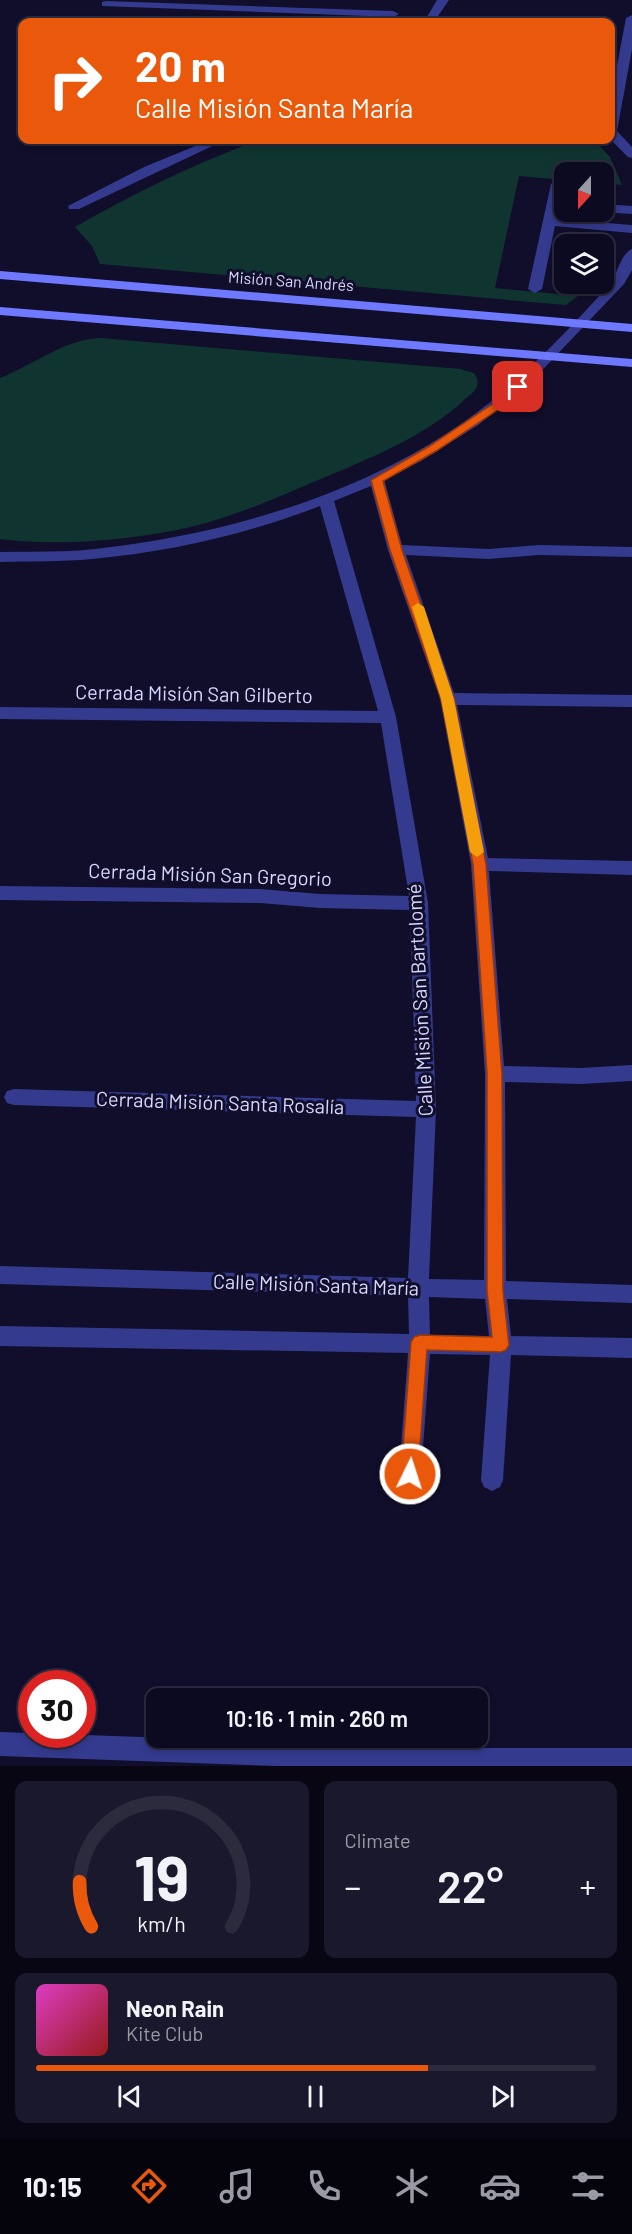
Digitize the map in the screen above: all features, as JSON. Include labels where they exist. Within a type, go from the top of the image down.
[{"type":"street","points":[[432,18],[443,0]]},
{"type":"street","points":[[106,4],[133,2],[393,15]]},
{"type":"street","points":[[615,110],[632,18]]},
{"type":"street","points":[[615,136],[632,154]]},
{"type":"street","points":[[74,206],[148,170],[210,144]]},
{"type":"street","points":[[614,209],[632,210]]},
{"type":"street","points":[[535,289],[549,222],[554,212]]},
{"type":"street","points":[[549,222],[632,229]]},
{"type":"street","points":[[0,557],[94,554],[158,544],[225,530],[326,501],[377,480],[432,449],[501,403],[551,356],[620,280],[632,253]]},
{"type":"street","name":"Misión San Andrés","points":[[0,275],[632,328]]},
{"type":"street","points":[[0,311],[632,363]]},
{"type":"street","points":[[377,480],[396,550],[448,699],[480,864],[495,1074],[495,1291],[501,1345],[492,1480]]},
{"type":"street","name":"Calle Misión San Bartolomé","points":[[326,501],[388,717],[419,903],[426,1110],[418,1289],[420,1342],[410,1474]]},
{"type":"street","points":[[396,550],[489,554],[539,550],[632,552]]},
{"type":"street","points":[[448,699],[632,701]]},
{"type":"street","name":"Cerrada Misión San Gilberto","points":[[0,713],[388,717]]},
{"type":"street","points":[[480,864],[632,868]]},
{"type":"street","name":"Cerrada Misión San Gregorio","points":[[0,893],[260,896],[320,901],[419,903]]},
{"type":"street","points":[[495,1074],[581,1076],[632,1073]]},
{"type":"street","name":"Cerrada Misión Santa Rosalía","points":[[14,1097],[426,1110]]},
{"type":"street","name":"Calle Misión Santa María","points":[[0,1275],[632,1294]]},
{"type":"street","points":[[0,1336],[420,1342],[632,1348]]},
{"type":"street","points":[[0,1744],[454,1763],[632,1760]]},
{"type":"green space","points":[[249,144],[598,144],[612,162],[554,162],[554,179],[519,176],[495,288],[578,296],[566,305],[100,264],[92,246],[75,227],[165,180]]},
{"type":"green space","points":[[614,166],[622,185],[614,184]]},
{"type":"green space","points":[[101,338],[460,369],[474,373],[478,384],[473,392],[447,414],[396,446],[269,501],[196,526],[111,540],[44,542],[0,539],[0,378],[62,348],[88,339]]},
{"type":"slow traffic","points":[[418,607],[448,699],[477,852]]},
{"type":"route","points":[[410,1474],[420,1342],[501,1345],[495,1291],[495,1074],[480,864],[448,699],[396,550],[377,480],[432,449],[501,403],[518,387]]}]
